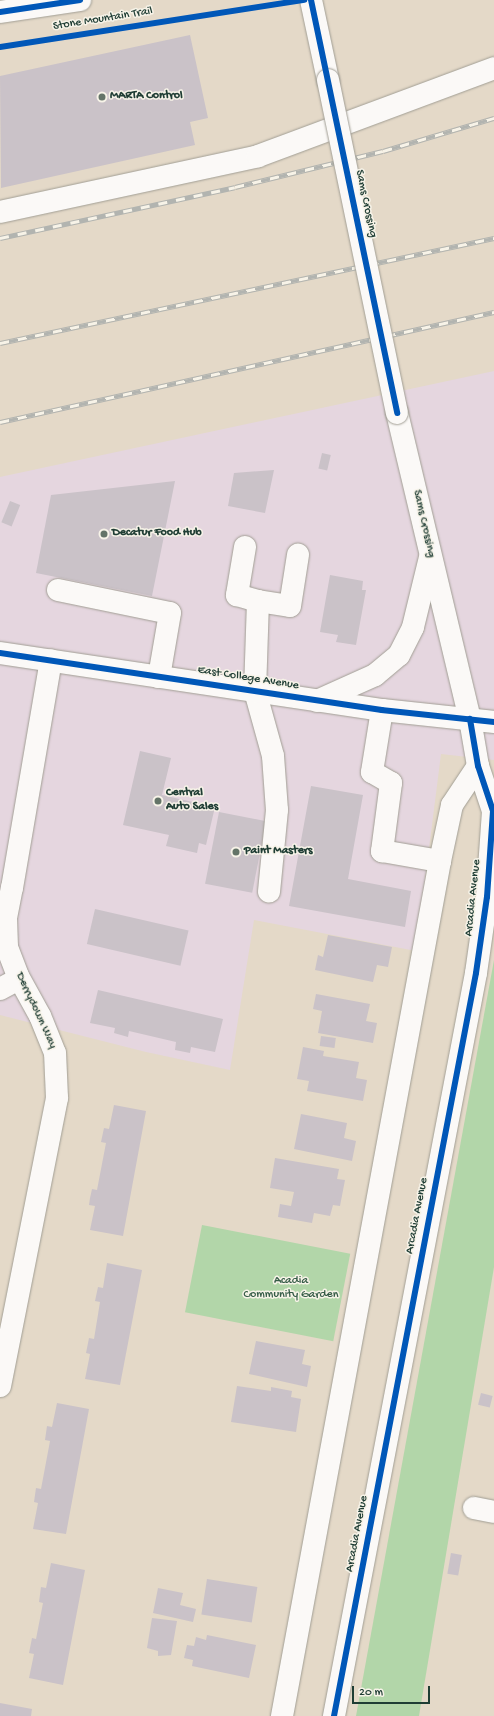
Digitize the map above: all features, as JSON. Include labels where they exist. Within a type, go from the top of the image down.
[{"type":"street","points":[[0,12],[80,0]]},
{"type":"street","name":"Sams Crossing","points":[[311,0],[397,413],[470,719]]},
{"type":"street","points":[[0,212],[258,156],[494,68]]},
{"type":"street","points":[[245,546],[236,595],[258,601],[290,606],[298,556]]},
{"type":"street","points":[[316,700],[375,675],[399,655],[413,627],[430,554]]},
{"type":"street","points":[[58,590],[170,613],[159,677]]},
{"type":"street","points":[[258,601],[254,691],[272,756],[277,810],[269,892]]},
{"type":"street","name":"East College Avenue","points":[[0,652],[382,710],[494,722]]},
{"type":"street","name":"Derrydown Way","points":[[0,1386],[57,1098],[55,1053],[40,1016],[19,979],[7,947],[6,918],[51,660]]},
{"type":"street","points":[[382,710],[372,772],[391,783],[382,851],[440,861]]},
{"type":"street","name":"Arcadia Avenue","points":[[334,1716],[476,973],[487,897],[493,810],[478,766],[470,719]]},
{"type":"street","points":[[282,1716],[440,861],[452,806],[478,766]]},
{"type":"street","points":[[0,989],[19,979]]},
{"type":"shaded area","points":[[494,371],[494,760],[441,754],[416,951],[254,920],[230,1070],[146,1052],[0,1015],[0,477]]},
{"type":"green space","points":[[494,960],[494,1267],[419,1716],[356,1716]]},
{"type":"green space","name":"Acadia Community Garden","points":[[202,1225],[350,1254],[333,1341],[185,1312]]},
{"type":"building","name":"MARTA Control","points":[[190,35],[208,118],[190,122],[195,145],[1,188],[0,76]]},
{"type":"building","points":[[322,453],[331,455],[327,471],[318,469]]},
{"type":"building","points":[[274,470],[265,513],[228,506],[234,473]]},
{"type":"building","name":"Decatur Food Hub","points":[[175,481],[152,596],[36,573],[51,495]]},
{"type":"building","points":[[10,501],[20,505],[12,526],[1,522]]},
{"type":"building","points":[[330,575],[363,581],[362,590],[366,590],[356,645],[336,642],[338,635],[320,632]]},
{"type":"building","name":"Central Auto Sales","points":[[140,751],[171,758],[162,795],[215,807],[206,845],[199,843],[197,853],[166,846],[169,835],[123,825]]},
{"type":"building","points":[[311,786],[363,795],[348,879],[411,891],[405,927],[289,906]]},
{"type":"building","name":"Paint Masters","points":[[219,812],[266,821],[252,893],[205,884]]},
{"type":"building","points":[[95,909],[189,931],[180,966],[87,944]]},
{"type":"building","points":[[328,935],[392,947],[388,967],[377,965],[373,982],[315,970],[318,955],[323,957]]},
{"type":"building","points":[[98,990],[223,1019],[215,1052],[191,1047],[190,1053],[175,1050],[176,1042],[129,1031],[128,1037],[114,1033],[115,1028],[90,1023]]},
{"type":"building","points":[[316,994],[370,1004],[366,1021],[377,1023],[373,1043],[318,1033],[322,1011],[313,1009]]},
{"type":"building","points":[[321,1036],[336,1038],[334,1048],[320,1046]]},
{"type":"building","points":[[303,1047],[324,1051],[323,1056],[359,1062],[356,1078],[367,1080],[363,1101],[307,1091],[309,1081],[297,1079]]},
{"type":"building","points":[[114,1105],[146,1111],[123,1236],[90,1230],[95,1206],[89,1205],[90,1198],[92,1189],[97,1190],[106,1143],[101,1142],[104,1128],[109,1129]]},
{"type":"building","points":[[301,1114],[347,1123],[344,1138],[356,1141],[352,1161],[294,1149]]},
{"type":"building","points":[[275,1158],[339,1169],[337,1179],[345,1180],[340,1206],[333,1205],[330,1216],[314,1213],[312,1223],[278,1217],[280,1204],[291,1206],[294,1192],[270,1188]]},
{"type":"building","points":[[107,1263],[142,1270],[120,1385],[85,1379],[90,1354],[86,1353],[89,1338],[94,1339],[100,1302],[95,1301],[98,1287],[103,1288]]},
{"type":"building","points":[[256,1341],[305,1350],[302,1364],[311,1366],[307,1387],[249,1374]]},
{"type":"building","points":[[237,1386],[271,1391],[271,1387],[292,1391],[291,1397],[301,1399],[296,1432],[231,1422]]},
{"type":"building","points":[[481,1393],[493,1396],[490,1408],[478,1405]]},
{"type":"building","points":[[57,1403],[89,1409],[66,1534],[33,1529],[38,1503],[34,1502],[36,1488],[41,1489],[50,1441],[45,1440],[47,1426],[52,1427]]},
{"type":"building","points":[[451,1553],[462,1555],[458,1576],[447,1574]]},
{"type":"building","points":[[51,1563],[85,1570],[63,1685],[29,1678],[34,1654],[29,1653],[32,1638],[36,1639],[43,1603],[39,1602],[41,1587],[46,1588]]},
{"type":"building","points":[[207,1579],[257,1587],[252,1623],[201,1615]]},
{"type":"building","points":[[158,1588],[183,1593],[180,1605],[196,1609],[193,1622],[153,1613]]},
{"type":"building","points":[[152,1618],[177,1621],[171,1655],[158,1656],[158,1651],[147,1648]]},
{"type":"building","points":[[207,1635],[256,1645],[249,1678],[192,1666],[193,1660],[184,1658],[187,1645],[194,1646],[196,1637],[206,1640]]},
{"type":"building","points":[[0,1703],[32,1709],[31,1716],[0,1716]]},
{"type":"railway","points":[[0,238],[235,187],[383,151],[494,118]]},
{"type":"railway","points":[[0,343],[494,238]]},
{"type":"railway","points":[[0,422],[494,312]]},
{"type":"cycle path","points":[[0,12],[80,0]]},
{"type":"cycle path","name":"Stone Mountain Trail","points":[[0,47],[304,0]]},
{"type":"cycle path","points":[[311,0],[397,413]]},
{"type":"cycle path","points":[[0,653],[382,710],[494,722]]},
{"type":"cycle path","points":[[334,1716],[476,973],[487,897],[493,811],[478,766],[470,719]]},
{"type":"place","name":"MARTA Control","points":[[102,97]]},
{"type":"place","name":"Decatur Food Hub","points":[[104,534]]},
{"type":"place","name":"Central Auto Sales","points":[[158,801]]},
{"type":"place","name":"Paint Masters","points":[[236,852]]}]
